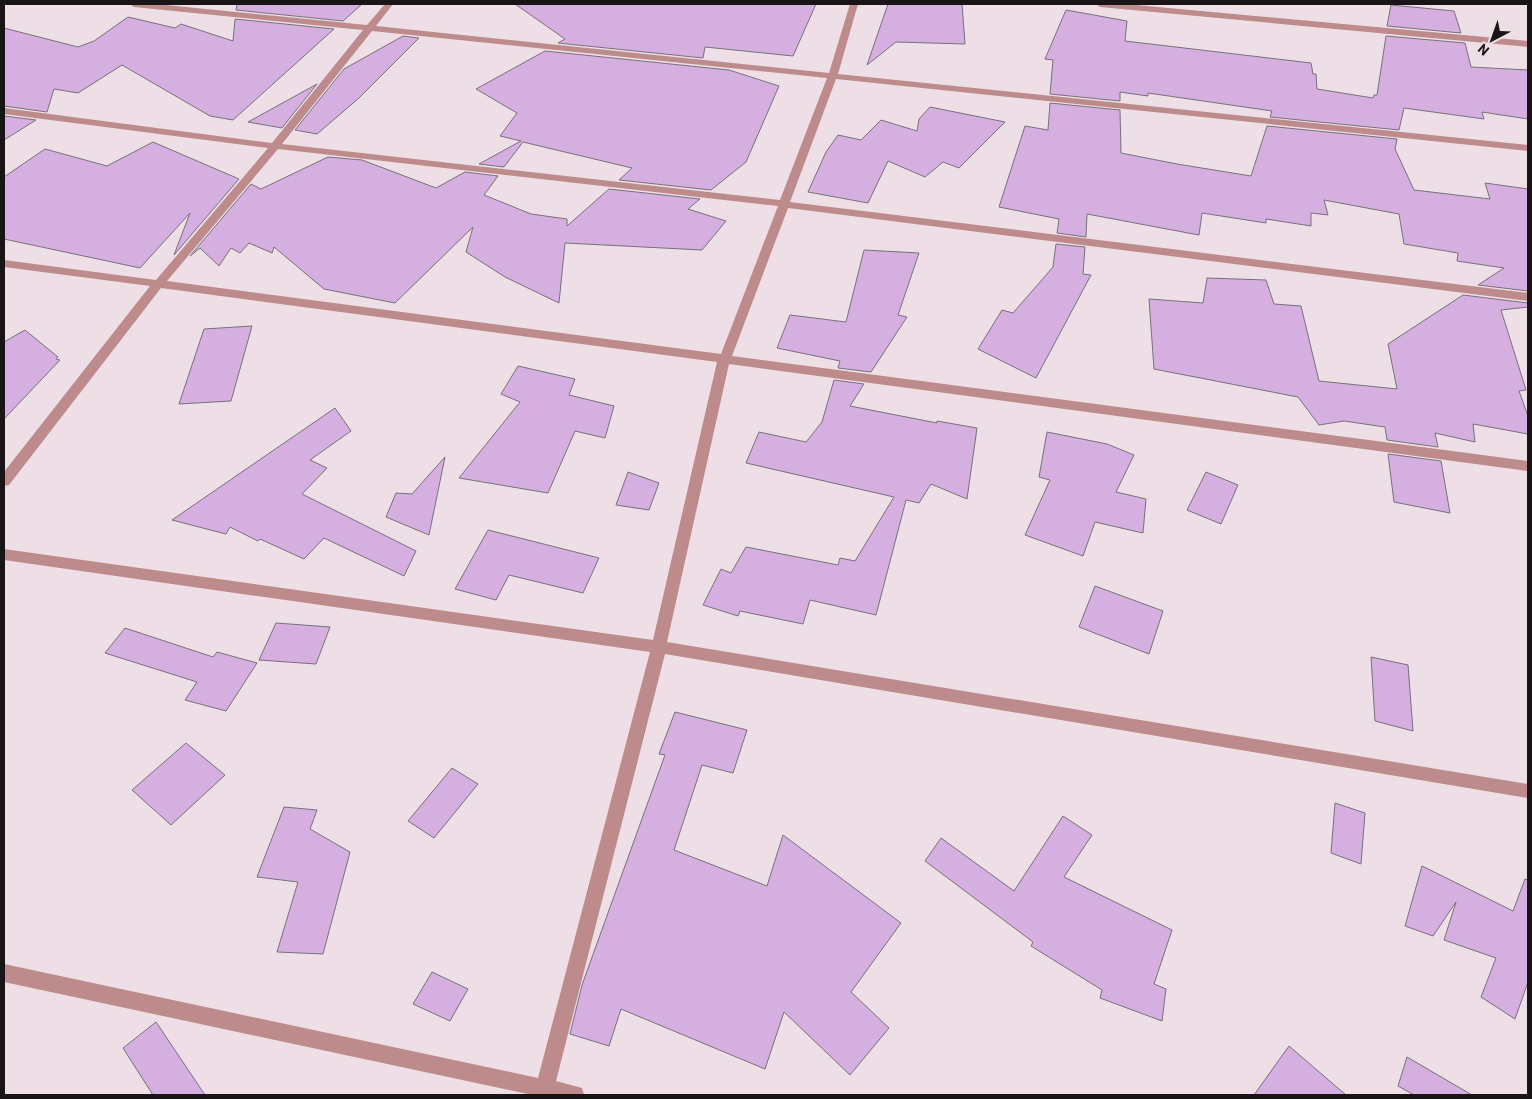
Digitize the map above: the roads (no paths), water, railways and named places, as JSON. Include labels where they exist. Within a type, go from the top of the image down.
[{"type":"street","points":[[134,4],[1528,148]]},
{"type":"street","points":[[4,481],[159,284],[275,146],[389,4]]},
{"type":"street","points":[[544,1092],[659,647],[725,359],[833,76],[854,4]]},
{"type":"street","points":[[1100,4],[1528,44]]},
{"type":"street","points":[[4,111],[275,146],[784,204],[1528,297]]},
{"type":"street","points":[[4,263],[1528,466]]},
{"type":"street","points":[[4,554],[659,647],[1528,791]]},
{"type":"street","points":[[4,972],[544,1092],[575,1095]]}]
